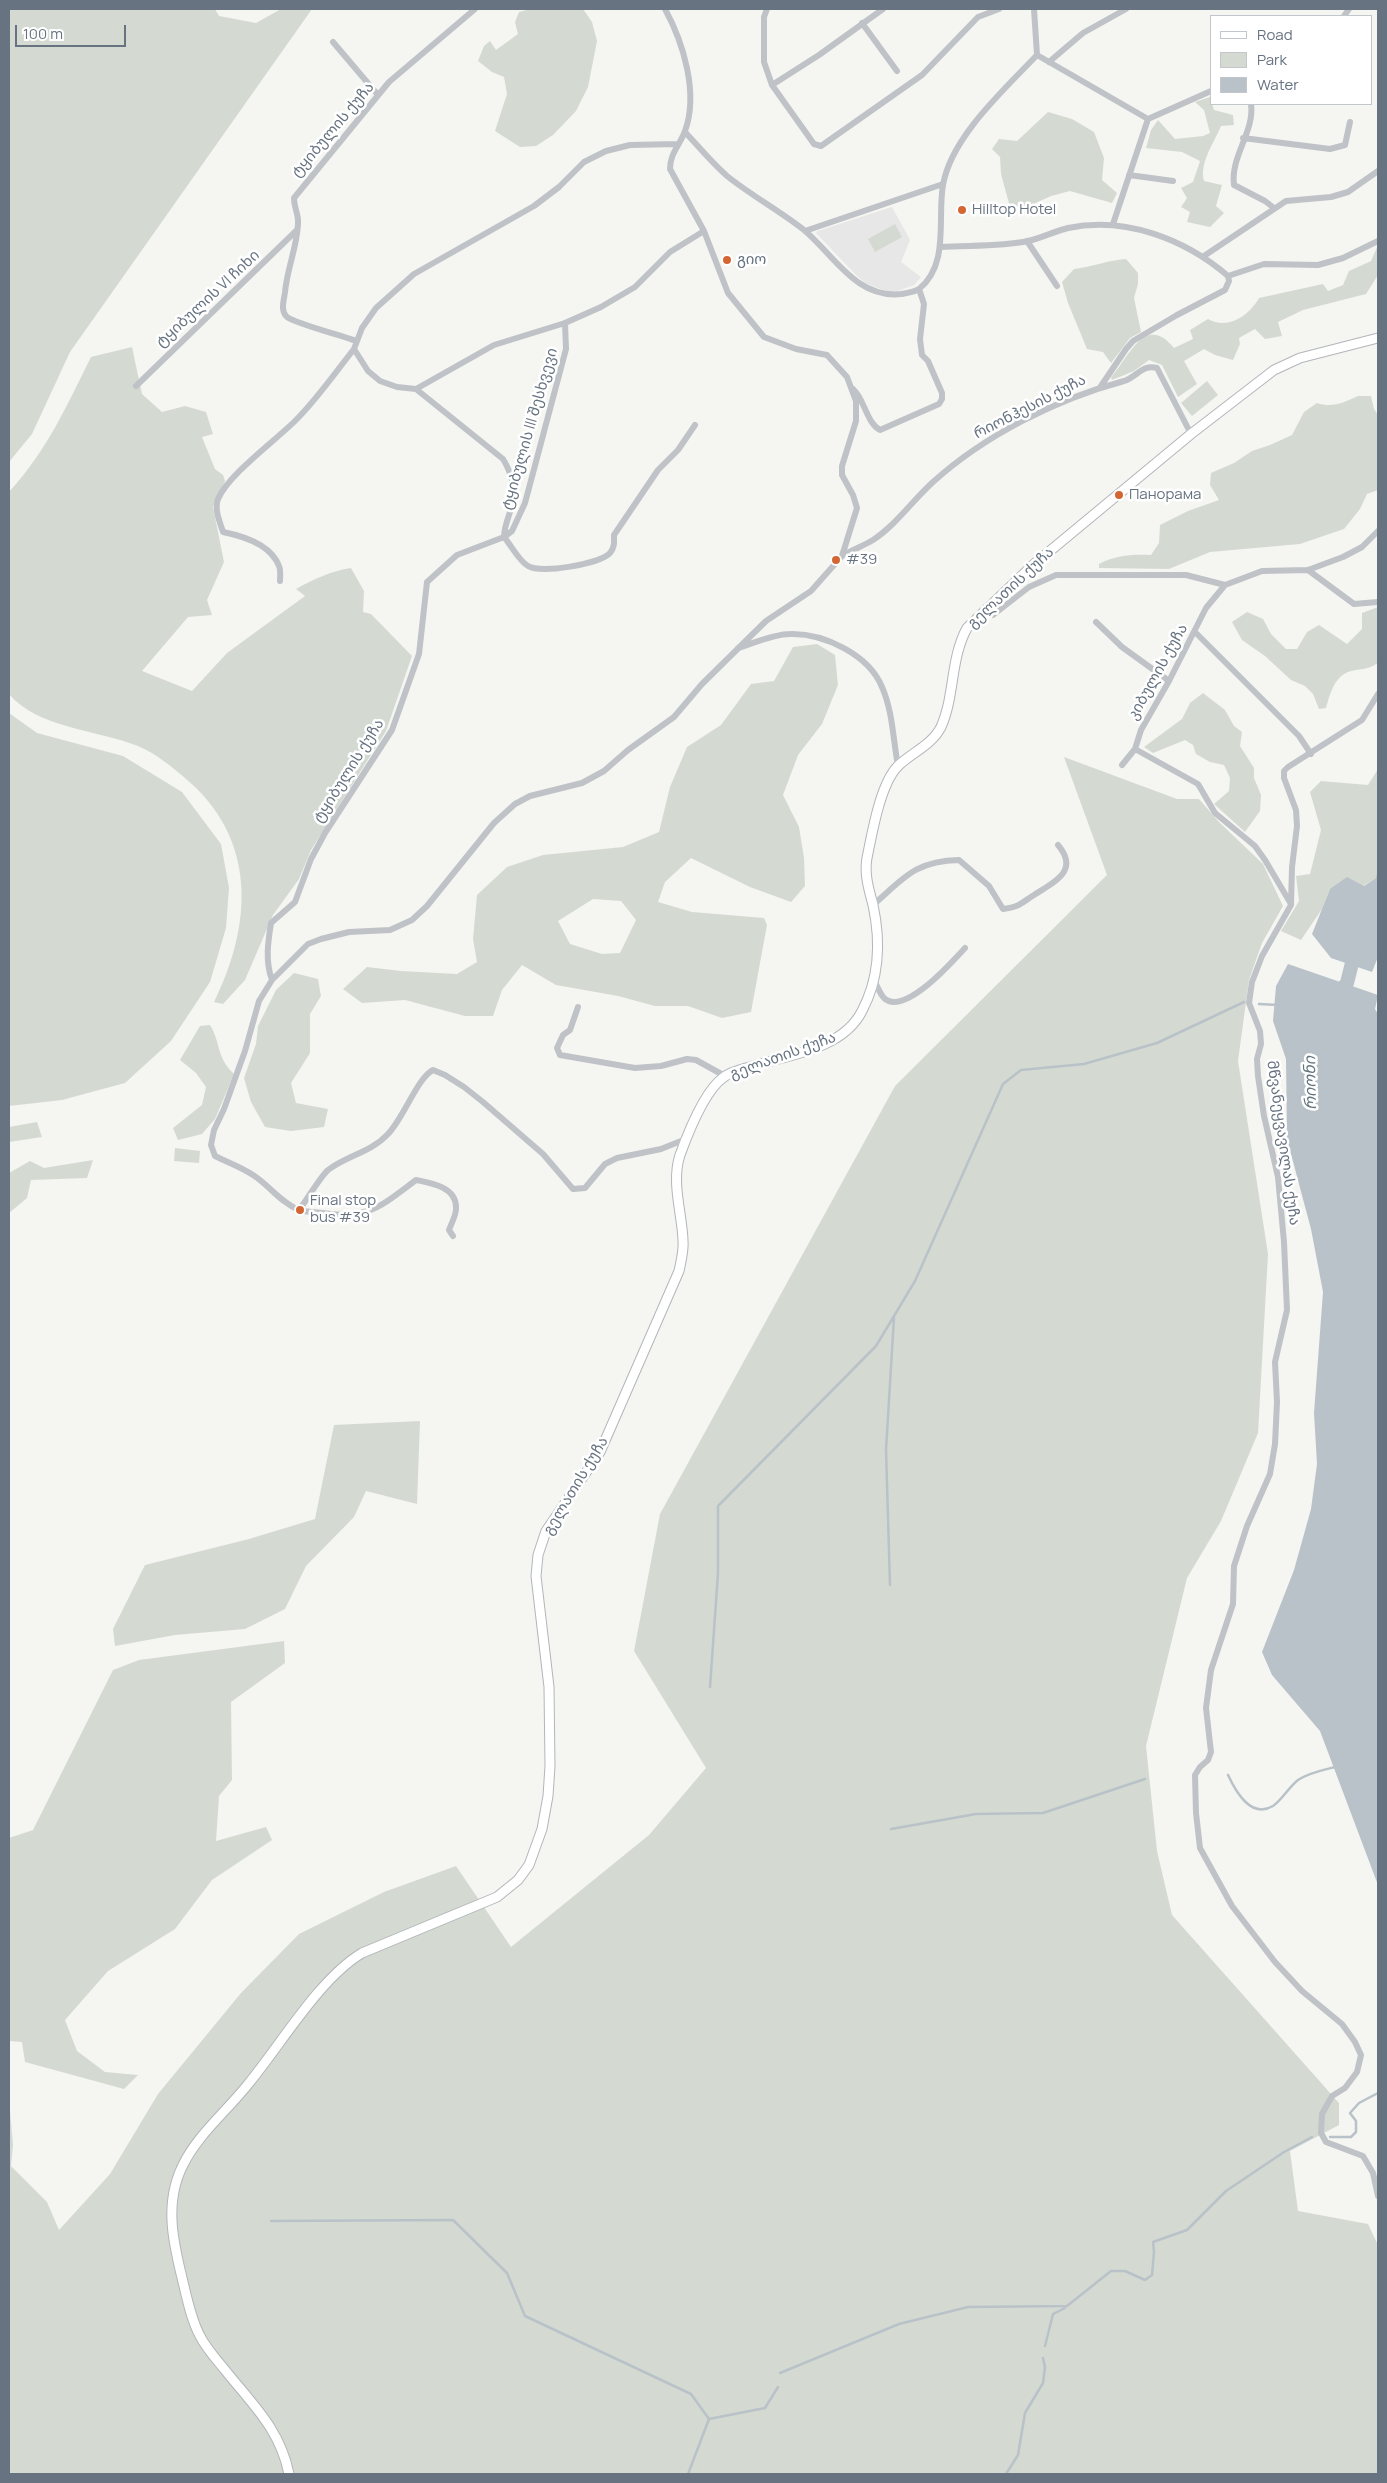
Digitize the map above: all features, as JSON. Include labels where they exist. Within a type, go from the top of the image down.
[{"type":"main road","name":"გელათის ქუჩა","points":[[289,2474],[281,2446],[266,2420],[200,2336],[191,2315],[174,2248],[171,2222],[177,2178],[193,2149],[274,2053],[324,1986],[348,1961],[362,1952],[497,1897],[518,1880],[536,1851],[548,1796],[550,1726],[549,1687],[536,1576],[538,1555],[546,1530],[600,1452],[679,1271],[683,1242],[676,1174],[686,1139],[710,1093],[725,1076],[819,1046],[837,1038],[852,1027],[862,1012],[874,981],[879,955],[866,860],[883,796],[891,775],[898,766],[928,743],[940,728],[960,642],[967,628],[1032,565],[1191,434],[1274,370],[1300,358],[1378,338]]},
{"type":"street","name":"ტყიბულის ქუჩა","points":[[356,341],[291,320],[284,315],[286,284],[299,222],[294,207],[294,198],[389,82],[475,9]]},
{"type":"street","points":[[453,1236],[449,1230],[457,1208],[454,1198],[439,1184],[416,1180],[389,1202],[370,1211],[354,1215],[331,1215],[299,1210],[282,1199],[252,1174],[215,1156],[211,1145],[214,1130],[224,1109],[245,1052],[260,1001],[272,980],[308,944],[349,932],[390,930],[412,920],[427,906],[494,822],[515,804],[530,796],[582,783],[604,771],[628,750],[674,717],[737,649],[766,621],[812,590],[842,556],[857,508],[853,495],[842,475],[842,466],[856,421],[856,400],[852,388],[840,367],[827,355],[796,349],[764,337],[728,293],[704,231],[670,169],[670,159],[685,132],[691,102],[677,30],[665,9]]},
{"type":"street","points":[[767,9],[764,17],[764,62],[772,85],[814,144],[821,146],[922,75],[978,17],[998,9]]},
{"type":"street","points":[[772,85],[819,55],[883,9]]},
{"type":"street","points":[[685,132],[726,174],[805,231],[851,277],[866,288],[889,295],[919,289],[934,266],[940,247],[943,184],[951,160],[966,135],[986,109],[1037,55],[1034,9]]},
{"type":"street","points":[[1049,62],[1082,33],[1126,9]]},
{"type":"street","points":[[862,23],[897,71]]},
{"type":"street","points":[[333,42],[378,95]]},
{"type":"street","points":[[1037,55],[1148,119]]},
{"type":"street","points":[[1113,224],[1148,119],[1210,91]]},
{"type":"street","points":[[1252,105],[1253,115],[1243,138],[1233,177],[1234,185],[1265,201],[1274,208]]},
{"type":"street","points":[[1243,138],[1330,149],[1345,144],[1350,122]]},
{"type":"street","points":[[280,581],[280,566],[273,557],[252,540],[223,532],[216,508],[219,498],[243,468],[281,435],[314,401],[354,349],[356,341],[376,308],[414,274],[534,206],[559,187],[584,162],[606,151],[630,146],[678,144]]},
{"type":"street","points":[[1204,256],[1286,201],[1332,197],[1348,192],[1378,171]]},
{"type":"street","points":[[1129,175],[1173,180]]},
{"type":"street","points":[[805,231],[943,184]]},
{"type":"street","points":[[940,247],[1027,241],[1069,228],[1113,224],[1176,242],[1204,256],[1228,276],[1230,281],[1225,290],[1177,315],[1133,342],[1126,349],[1101,386]]},
{"type":"street","name":"ტყიბულის VI ჩიხი","points":[[136,386],[297,230]]},
{"type":"street","points":[[354,349],[368,371],[380,381],[397,387],[416,388],[494,345],[565,323],[601,306],[635,287],[670,252],[704,231]]},
{"type":"street","points":[[1027,241],[1057,286]]},
{"type":"street","points":[[1228,276],[1264,264],[1318,265],[1343,258],[1378,241]]},
{"type":"street","points":[[852,388],[859,395],[874,426],[880,430],[939,404],[942,399],[942,392],[928,361],[922,355],[920,339],[924,304],[919,289]]},
{"type":"street","name":"ტყიბულის III შესხვევი","points":[[504,537],[512,531],[525,503],[566,349],[565,323]]},
{"type":"street","name":"რიონჰესის ქუჩა","points":[[842,556],[874,539],[934,481],[985,440],[1069,398],[1101,386],[1126,380],[1143,368],[1150,366],[1157,368],[1191,434]]},
{"type":"street","points":[[416,388],[503,460],[510,470],[513,503],[504,529],[504,537],[527,566],[537,569],[579,565],[601,559],[609,554],[614,547],[614,535],[658,470],[678,450],[695,425]]},
{"type":"street","name":"კიბულის ქუჩა","points":[[1135,749],[1141,730],[1169,681],[1206,608],[1226,585],[1262,571],[1308,570],[1343,557],[1362,547],[1378,531]]},
{"type":"street","name":"ტყიბულის ქუჩა","points":[[272,980],[268,969],[271,923],[295,902],[315,850],[392,730],[419,654],[427,582],[457,555],[504,537]]},
{"type":"street","points":[[1308,570],[1354,604],[1378,602]]},
{"type":"street","points":[[977,617],[993,615],[1029,587],[1056,575],[1186,575],[1226,585]]},
{"type":"street","points":[[1096,622],[1122,647],[1169,681]]},
{"type":"street","points":[[1195,632],[1299,736],[1311,754]]},
{"type":"street","points":[[737,649],[788,634],[821,638],[846,650],[870,667],[882,686],[889,708],[898,766]]},
{"type":"street","name":"მწვანეყვავილას ქუჩა","points":[[1378,694],[1362,720],[1288,767],[1284,772],[1284,778],[1296,810],[1297,826],[1292,867],[1291,905],[1262,956],[1249,995],[1249,1003],[1260,1030],[1262,1044],[1257,1059],[1258,1076],[1264,1116],[1278,1177],[1284,1242],[1287,1310],[1274,1362],[1277,1402],[1275,1444],[1270,1474],[1247,1526],[1234,1566],[1233,1604],[1211,1670],[1206,1708],[1211,1752],[1208,1760],[1200,1766],[1195,1775],[1196,1813],[1200,1848],[1232,1906],[1275,1962],[1302,1991],[1342,2024],[1355,2042],[1361,2055],[1357,2072],[1346,2088],[1332,2096],[1322,2114],[1321,2133],[1326,2142],[1363,2156],[1373,2173],[1378,2196]]},
{"type":"street","points":[[1122,764],[1135,749],[1198,784],[1215,813],[1255,846],[1266,860],[1291,905]]},
{"type":"street","points":[[873,905],[911,872],[927,863],[959,860],[989,886],[1003,909],[1021,906],[1034,895],[1052,885],[1063,874],[1067,864],[1066,855],[1058,845]]},
{"type":"street","points":[[874,981],[884,998],[894,1002],[903,1001],[940,975],[965,948]]},
{"type":"street","points":[[578,1007],[570,1030],[564,1035],[556,1048],[560,1055],[635,1068],[661,1066],[686,1059],[696,1060],[725,1076]]},
{"type":"street","points":[[299,1210],[326,1172],[388,1135],[406,1110],[421,1080],[433,1070],[458,1083],[483,1102],[543,1154],[573,1189],[586,1188],[605,1164],[617,1158],[661,1149],[686,1139]]},
{"type":"shaded area","points":[[892,207],[910,240],[901,262],[921,277],[914,285],[892,293],[867,284],[816,233]]},
{"type":"green space","points":[[9,9],[215,9],[219,16],[256,23],[281,9],[312,9],[70,352],[32,434],[9,462]]},
{"type":"green space","points":[[531,9],[583,9],[592,22],[597,41],[588,87],[576,111],[553,135],[536,146],[520,147],[495,131],[507,94],[504,77],[492,72],[478,61],[484,46],[490,41],[496,50],[518,34],[515,22],[519,12]]},
{"type":"green space","points":[[1210,97],[1210,105],[1212,105],[1214,110],[1233,115],[1234,125],[1221,126],[1205,160],[1204,181],[1222,185],[1216,206],[1224,213],[1210,227],[1187,222],[1190,212],[1181,207],[1187,198],[1181,188],[1193,182],[1200,161],[1182,152],[1146,148],[1151,130],[1158,120],[1175,139],[1203,136],[1210,133],[1204,110],[1195,102]]},
{"type":"green space","points":[[1048,112],[1072,119],[1094,132],[1104,158],[1102,180],[1117,193],[1112,203],[1070,191],[1051,196],[1029,206],[1010,207],[1001,174],[1000,157],[992,149],[999,139],[1017,141]]},
{"type":"green space","points":[[895,224],[902,237],[875,252],[868,239]]},
{"type":"green space","points":[[1378,245],[1378,275],[1366,294],[1303,310],[1278,322],[1282,336],[1265,339],[1255,329],[1239,338],[1240,344],[1233,360],[1215,355],[1204,349],[1184,361],[1197,384],[1178,397],[1162,365],[1149,360],[1134,371],[1112,380],[1111,377],[1131,350],[1146,337],[1154,335],[1164,338],[1174,348],[1193,339],[1190,330],[1208,319],[1223,323],[1230,322],[1244,315],[1255,305],[1259,298],[1323,284],[1328,291],[1343,285],[1349,271],[1371,261]]},
{"type":"green space","points":[[1126,259],[1138,273],[1138,284],[1134,298],[1141,332],[1130,338],[1111,363],[1103,352],[1087,349],[1068,303],[1062,282],[1074,269]]},
{"type":"green space","points":[[132,347],[142,394],[162,412],[185,406],[206,412],[213,434],[202,437],[215,469],[223,475],[225,481],[213,507],[224,562],[207,600],[212,615],[188,617],[142,671],[192,691],[227,653],[305,596],[296,589],[323,576],[351,568],[364,591],[363,612],[371,614],[412,656],[386,731],[311,850],[299,879],[273,915],[245,980],[223,1004],[214,1002],[227,972],[236,943],[241,913],[241,883],[236,855],[225,827],[209,802],[185,778],[157,756],[138,746],[69,727],[35,714],[9,694],[9,492],[35,460],[45,444],[91,357]]},
{"type":"green space","points":[[1207,381],[1218,395],[1192,416],[1181,403]]},
{"type":"green space","points":[[1358,396],[1371,396],[1374,409],[1378,415],[1378,490],[1367,494],[1360,509],[1344,529],[1300,544],[1210,552],[1169,569],[1099,568],[1099,564],[1118,557],[1151,555],[1159,543],[1160,525],[1188,511],[1219,500],[1210,485],[1211,473],[1234,463],[1252,451],[1292,435],[1304,412],[1317,403],[1338,404]]},
{"type":"green space","points":[[1378,607],[1378,663],[1370,667],[1348,672],[1339,678],[1333,687],[1326,708],[1319,709],[1313,694],[1305,686],[1291,680],[1265,656],[1242,640],[1232,622],[1247,612],[1263,619],[1271,634],[1286,649],[1297,649],[1307,632],[1319,625],[1347,644],[1362,629],[1362,613]]},
{"type":"green space","points":[[817,644],[835,655],[838,685],[822,724],[798,755],[783,795],[799,827],[804,858],[805,886],[791,902],[750,887],[691,858],[665,882],[658,902],[692,912],[764,918],[767,925],[751,1012],[722,1018],[688,1006],[655,1006],[618,996],[556,985],[522,965],[502,990],[493,1016],[465,1016],[405,1000],[362,1003],[343,989],[367,967],[457,974],[477,962],[473,939],[477,895],[507,867],[543,855],[623,847],[659,832],[670,787],[687,747],[721,725],[751,684],[774,681],[793,647]],"holes":[[[593,899],[621,901],[636,920],[620,953],[602,954],[570,944],[558,921]]]},
{"type":"green space","points":[[1203,693],[1225,710],[1234,726],[1242,732],[1240,746],[1254,768],[1254,778],[1261,795],[1260,811],[1245,832],[1214,804],[1229,791],[1230,778],[1224,765],[1210,762],[1196,754],[1193,745],[1185,740],[1153,753],[1144,747],[1182,719],[1190,703]]},
{"type":"green space","points":[[9,713],[37,733],[123,756],[182,792],[221,844],[229,888],[226,928],[210,982],[171,1041],[125,1083],[62,1100],[9,1106]]},
{"type":"green space","points":[[1064,757],[1177,799],[1199,799],[1219,822],[1263,864],[1283,906],[1262,943],[1249,980],[1238,1061],[1268,1254],[1258,1433],[1221,1521],[1187,1578],[1146,1746],[1157,1851],[1172,1915],[1339,2103],[1339,2125],[1290,2151],[1298,2211],[1368,2224],[1378,2245],[1378,2474],[9,2474],[9,2099],[13,2145],[11,2166],[47,2202],[59,2230],[110,2174],[158,2094],[241,1993],[299,1934],[384,1892],[456,1866],[511,1947],[649,1835],[706,1768],[634,1651],[660,1514],[895,1086],[1107,875]]},
{"type":"green space","points":[[1378,769],[1378,860],[1376,878],[1363,886],[1330,889],[1322,909],[1301,940],[1281,931],[1299,901],[1296,876],[1310,874],[1321,830],[1310,792],[1321,781],[1368,785]]},
{"type":"green space","points":[[294,973],[318,979],[321,996],[310,1014],[310,1053],[291,1083],[296,1103],[328,1109],[324,1127],[291,1131],[265,1127],[251,1102],[244,1078],[256,1044],[258,1026],[276,990]]},
{"type":"green space","points":[[210,1025],[221,1056],[234,1074],[215,1119],[202,1134],[178,1140],[173,1128],[202,1105],[206,1087],[196,1073],[180,1060],[200,1026]]},
{"type":"green space","points":[[37,1122],[42,1137],[9,1142],[9,1127]]},
{"type":"green space","points":[[175,1148],[200,1151],[199,1163],[174,1161]]},
{"type":"green space","points":[[93,1160],[87,1178],[31,1180],[27,1198],[9,1213],[9,1173],[30,1161],[44,1168]]},
{"type":"green space","points":[[420,1421],[417,1504],[366,1491],[354,1517],[306,1566],[285,1609],[245,1629],[175,1635],[115,1646],[113,1629],[145,1565],[249,1539],[315,1519],[334,1425]]},
{"type":"green space","points":[[284,1641],[285,1663],[231,1702],[232,1780],[219,1796],[216,1841],[266,1827],[272,1840],[212,1880],[175,1929],[108,1971],[65,2020],[77,2051],[105,2072],[138,2075],[124,2089],[25,2062],[22,2042],[9,2041],[9,1838],[33,1830],[113,1670],[139,1660]]},
{"type":"water","points":[[1378,860],[1378,957],[1372,972],[1331,958],[1312,934],[1330,889],[1347,877],[1364,886],[1376,878]]},
{"type":"water","points":[[1288,964],[1378,995],[1375,1009],[1378,1014],[1378,1885],[1320,1731],[1272,1675],[1262,1652],[1294,1570],[1311,1509],[1317,1464],[1314,1413],[1323,1292],[1311,1229],[1287,1139],[1286,1059],[1273,1021],[1276,986]]},
{"type":"waterway","name":"რიონი","points":[[1335,997],[1347,983],[1356,947]]},
{"type":"waterway","points":[[710,1687],[718,1573],[718,1506],[876,1346],[915,1281],[1003,1084],[1021,1070],[1084,1064],[1157,1043],[1244,1002]]},
{"type":"waterway","points":[[1259,1004],[1278,1005]]},
{"type":"waterway","points":[[890,1585],[886,1450],[894,1317]]},
{"type":"waterway","points":[[1228,1775],[1235,1789],[1245,1802],[1258,1809],[1265,1809],[1276,1804],[1298,1780],[1316,1772],[1335,1767]]},
{"type":"waterway","points":[[891,1829],[976,1814],[1043,1813],[1145,1779]]},
{"type":"waterway","points":[[1330,2137],[1351,2137],[1356,2132],[1356,2121],[1350,2113],[1359,2103],[1378,2093]]},
{"type":"waterway","points":[[780,2373],[899,2324],[968,2307],[1067,2306],[1111,2271],[1125,2271],[1145,2280],[1152,2275],[1153,2242],[1187,2230],[1226,2191],[1284,2152],[1312,2137]]},
{"type":"waterway","points":[[271,2221],[453,2220],[507,2273],[525,2316],[691,2394],[709,2419]]},
{"type":"waterway","points":[[1045,2346],[1053,2314],[1065,2308]]},
{"type":"waterway","points":[[1006,2474],[1018,2455],[1025,2413],[1043,2383],[1045,2367],[1043,2358]]},
{"type":"waterway","points":[[688,2474],[709,2419],[765,2408],[778,2387]]},
{"type":"place","name":"Hilltop Hotel","points":[[962,210]]},
{"type":"place","name":"გიო","points":[[727,260]]},
{"type":"place","name":"Панорама","points":[[1119,495]]},
{"type":"place","name":"#39","points":[[836,560]]},
{"type":"place","name":"Final stop bus #39","points":[[300,1210]]}]
